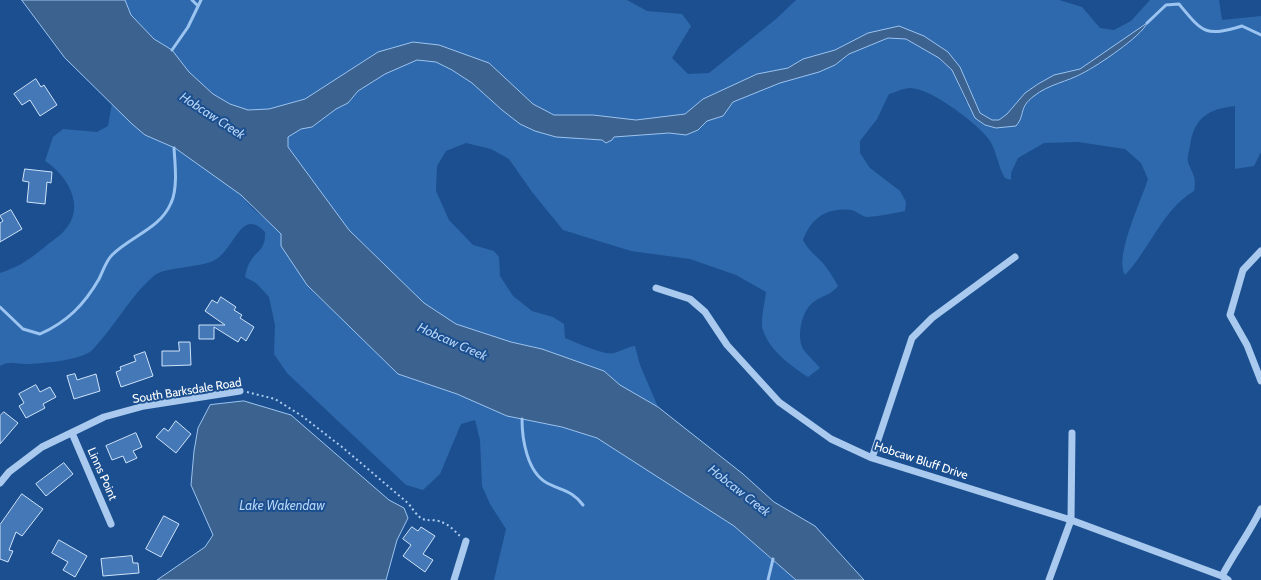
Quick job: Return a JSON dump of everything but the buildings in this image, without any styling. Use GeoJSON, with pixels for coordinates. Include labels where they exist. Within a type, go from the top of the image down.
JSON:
{"type":"FeatureCollection","features":[{"type":"Feature","properties":{"kind":"street"},"geometry":{"type":"LineString","coordinates":[[1261,251],[1243,270],[1230,315],[1247,345],[1261,381]]}},
{"type":"Feature","properties":{"kind":"street"},"geometry":{"type":"LineString","coordinates":[[872,458],[912,338],[932,318],[1015,257]]}},
{"type":"Feature","properties":{"kind":"street","name":"Hobcaw Bluff Drive"},"geometry":{"type":"LineString","coordinates":[[656,288],[690,299],[705,312],[727,345],[779,402],[831,439],[872,458],[1071,520],[1225,578]]}},
{"type":"Feature","properties":{"kind":"street","name":"South Barksdale Road"},"geometry":{"type":"LineString","coordinates":[[0,483],[10,472],[42,447],[104,417],[144,406],[240,391]]}},
{"type":"Feature","properties":{"kind":"street","name":"Linns Point"},"geometry":{"type":"LineString","coordinates":[[72,433],[111,524]]}},
{"type":"Feature","properties":{"kind":"street"},"geometry":{"type":"LineString","coordinates":[[1049,580],[1071,520],[1072,433]]}},
{"type":"Feature","properties":{"kind":"street"},"geometry":{"type":"LineString","coordinates":[[1225,578],[1234,553],[1253,525],[1261,509]]}},
{"type":"Feature","properties":{"kind":"street"},"geometry":{"type":"LineString","coordinates":[[454,580],[466,541]]}},
{"type":"Feature","properties":{"kind":"path","name":"South Barksdale Road"},"geometry":{"type":"LineString","coordinates":[[240,391],[275,399],[302,416],[342,447],[409,504],[416,514],[424,521],[436,521],[446,524],[466,541]]}},
{"type":"Feature","properties":{"kind":"shaded area"},"geometry":{"type":"Polygon","coordinates":[[[125,0],[627,0],[647,11],[682,14],[691,26],[672,58],[688,74],[709,73],[776,19],[796,0],[1059,0],[1082,7],[1100,28],[1114,30],[1131,21],[1150,0],[1219,0],[1222,20],[1261,16],[1261,152],[1254,166],[1235,169],[1235,106],[1225,107],[1204,117],[1195,128],[1188,156],[1188,162],[1194,175],[1194,191],[1173,208],[1142,254],[1125,275],[1123,256],[1126,243],[1148,179],[1141,163],[1125,149],[1078,142],[1044,143],[1018,158],[1011,173],[1011,180],[1005,178],[990,141],[976,126],[953,108],[941,100],[918,89],[908,88],[889,94],[877,119],[860,141],[860,153],[870,168],[900,191],[906,202],[905,211],[868,217],[851,210],[834,210],[827,212],[815,220],[806,232],[803,240],[811,252],[822,262],[838,286],[829,294],[818,299],[811,305],[804,315],[800,328],[802,347],[820,368],[808,377],[781,357],[766,337],[762,322],[766,292],[736,275],[690,259],[631,251],[563,230],[532,192],[509,159],[491,149],[466,143],[446,151],[437,166],[436,191],[449,220],[473,245],[494,251],[499,257],[500,276],[513,296],[532,311],[553,317],[564,324],[565,338],[590,348],[610,353],[635,346],[640,365],[658,407],[620,385],[604,371],[542,349],[511,342],[456,324],[424,303],[349,230],[288,147],[288,137],[301,129],[313,127],[336,109],[348,103],[358,91],[385,74],[417,60],[436,62],[452,70],[472,83],[502,110],[577,139],[602,140],[626,135],[669,133],[686,135],[698,130],[707,121],[723,116],[733,102],[780,83],[819,72],[835,65],[849,54],[888,38],[906,39],[939,58],[952,70],[966,102],[996,128],[1016,126],[1024,105],[1031,97],[1045,88],[1077,77],[1093,68],[1134,33],[1080,69],[1054,75],[1038,84],[1025,93],[1007,115],[999,120],[992,120],[980,113],[968,84],[924,36],[868,33],[835,50],[803,59],[788,68],[757,74],[703,99],[685,114],[636,120],[593,115],[554,115],[533,104],[489,63],[378,52],[305,99],[269,109],[248,110],[230,104],[213,94],[189,72],[172,50],[154,39],[131,15],[125,0]]]}},
{"type":"Feature","properties":{"kind":"shaded area"},"geometry":{"type":"Polygon","coordinates":[[[112,103],[145,135],[175,148],[241,195],[253,209],[281,234],[307,285],[398,374],[457,394],[507,416],[562,427],[597,438],[734,526],[796,580],[494,580],[506,529],[490,504],[482,486],[480,440],[475,420],[461,424],[440,474],[423,490],[406,485],[287,373],[274,354],[275,325],[269,297],[256,283],[245,277],[249,264],[264,243],[265,232],[256,225],[249,224],[243,227],[221,256],[213,261],[200,265],[166,271],[155,275],[126,306],[108,332],[90,352],[75,358],[58,361],[32,364],[10,363],[0,366],[0,273],[14,268],[24,262],[60,235],[71,222],[74,212],[74,202],[67,183],[53,167],[45,161],[53,137],[63,129],[97,132],[108,126],[112,103]]]}},
{"type":"Feature","properties":{"kind":"water","name":"Hobcaw Creek"},"geometry":{"type":"Polygon","coordinates":[[[22,0],[125,0],[131,15],[154,39],[172,50],[189,72],[213,94],[230,104],[248,110],[269,109],[305,99],[378,52],[413,42],[439,45],[489,63],[533,104],[554,115],[593,115],[636,120],[685,114],[703,99],[757,74],[788,68],[803,59],[835,50],[868,33],[899,26],[924,36],[948,52],[960,67],[980,113],[992,120],[999,120],[1007,114],[1025,93],[1038,84],[1054,75],[1080,69],[1147,23],[1143,29],[1128,43],[1098,64],[1077,76],[1046,89],[1034,96],[1026,104],[1021,118],[1016,126],[996,128],[985,125],[975,118],[952,70],[939,58],[906,39],[888,38],[849,54],[835,65],[819,72],[780,83],[733,102],[723,116],[707,121],[698,130],[686,135],[669,133],[614,137],[606,143],[602,140],[556,137],[535,131],[520,124],[472,83],[452,70],[436,62],[417,60],[385,74],[358,91],[348,103],[336,109],[312,127],[301,129],[288,137],[288,147],[349,230],[424,303],[456,324],[511,342],[542,349],[604,371],[620,385],[658,407],[743,474],[774,502],[815,526],[864,580],[796,580],[734,526],[597,438],[562,427],[507,416],[457,394],[398,374],[307,285],[281,246],[281,234],[241,195],[175,148],[145,135],[132,124],[65,58],[22,0]]]}},
{"type":"Feature","properties":{"kind":"water","name":"Lake Wakendaw"},"geometry":{"type":"Polygon","coordinates":[[[244,401],[291,415],[389,500],[404,508],[408,518],[397,540],[386,580],[157,580],[205,547],[213,535],[191,485],[198,428],[210,405],[244,401]]]}},
{"type":"Feature","properties":{"kind":"waterway"},"geometry":{"type":"LineString","coordinates":[[192,0],[197,5]]}},
{"type":"Feature","properties":{"kind":"waterway"},"geometry":{"type":"LineString","coordinates":[[172,50],[188,27],[201,0]]}},
{"type":"Feature","properties":{"kind":"waterway"},"geometry":{"type":"LineString","coordinates":[[1147,23],[1166,5],[1179,4],[1200,27],[1206,30],[1212,32],[1242,26],[1261,35]]}},
{"type":"Feature","properties":{"kind":"waterway"},"geometry":{"type":"LineString","coordinates":[[0,307],[23,329],[40,334],[58,324],[74,312],[81,305],[99,279],[110,257],[120,248],[153,226],[166,212],[175,191],[176,176],[174,148]]}},
{"type":"Feature","properties":{"kind":"waterway"},"geometry":{"type":"LineString","coordinates":[[522,419],[523,436],[527,454],[535,471],[540,478],[547,483],[575,496],[583,505]]}},
{"type":"Feature","properties":{"kind":"waterway"},"geometry":{"type":"LineString","coordinates":[[768,580],[773,559]]}}]}
